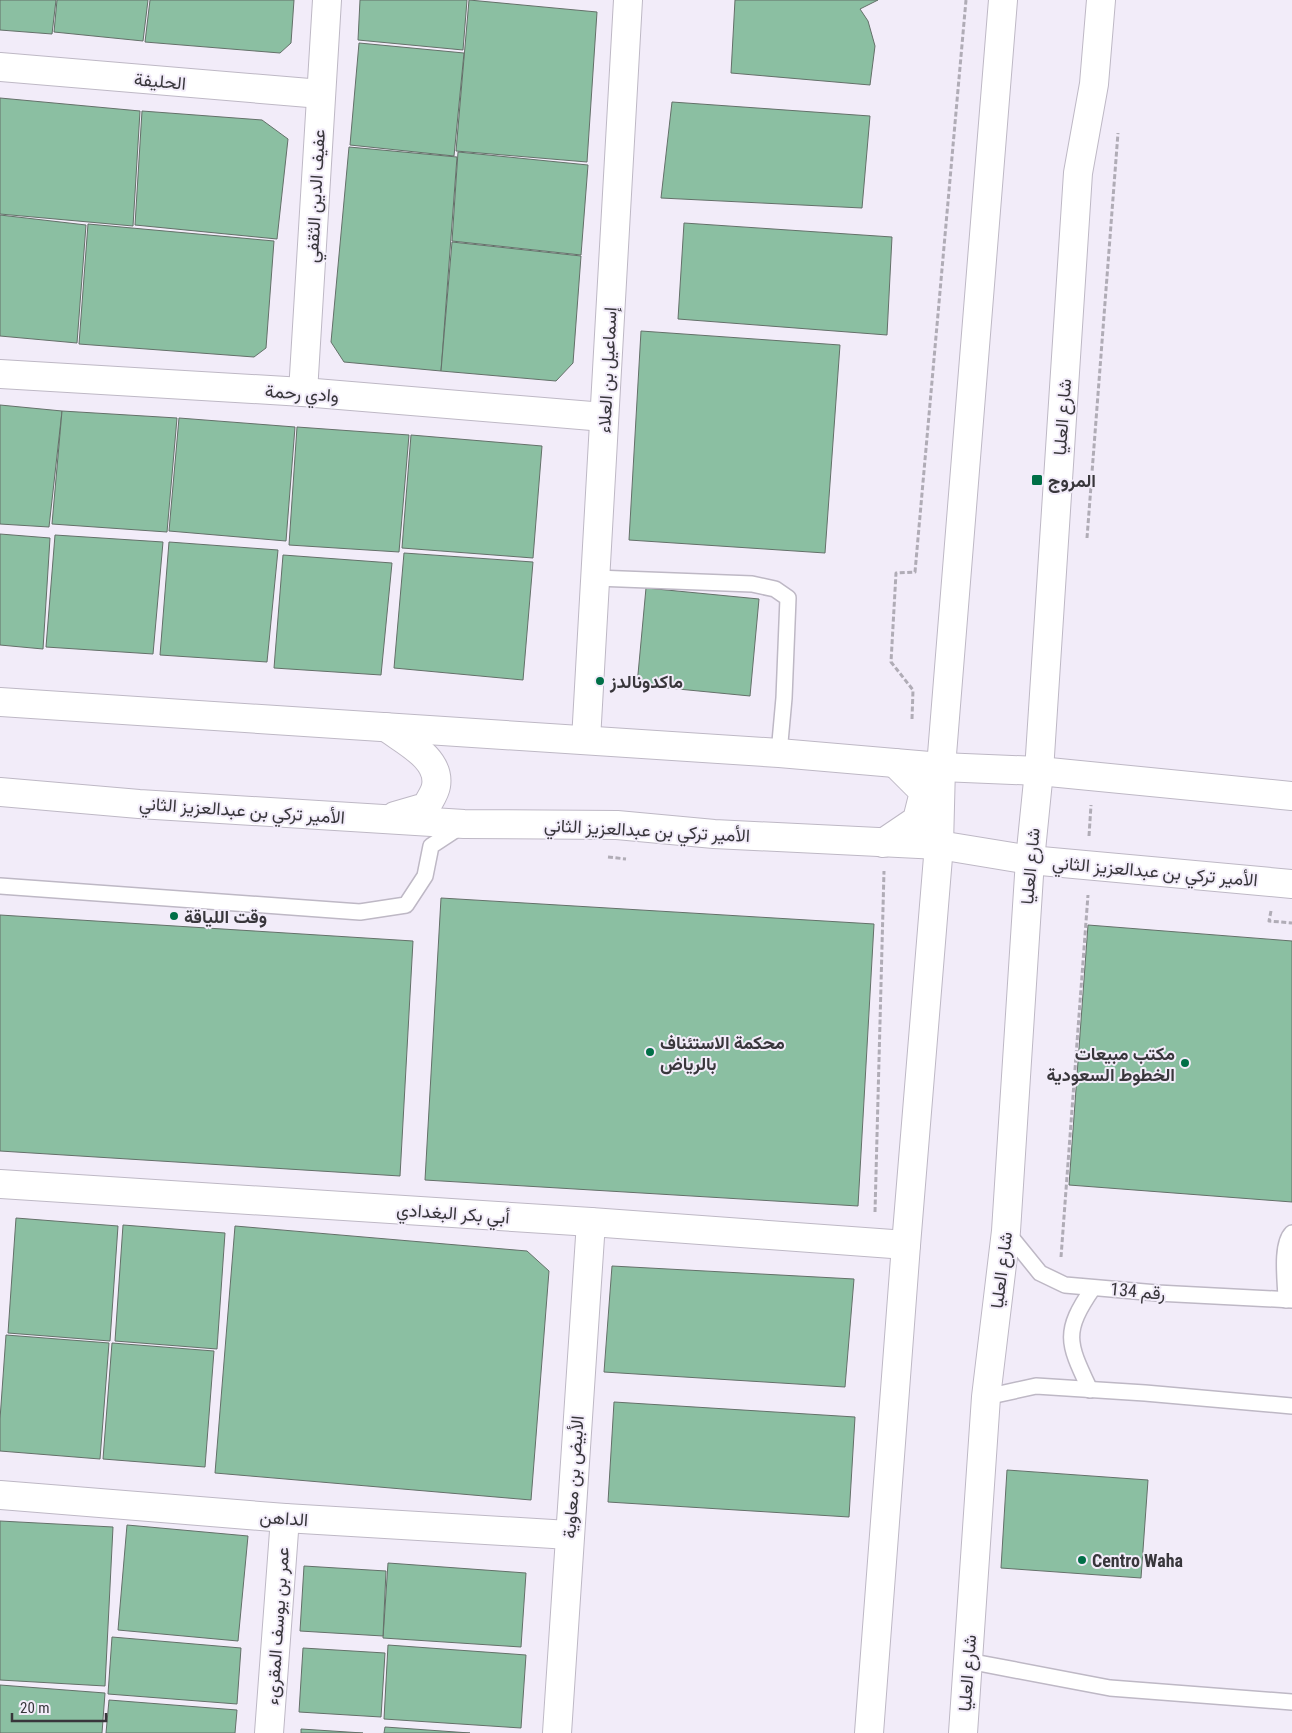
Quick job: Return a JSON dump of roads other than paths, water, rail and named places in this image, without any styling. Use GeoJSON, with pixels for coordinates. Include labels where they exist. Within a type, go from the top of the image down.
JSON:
{"type":"FeatureCollection","features":[{"type":"Feature","properties":{"kind":"street","name":"عفيف الدين الثقفي"},"geometry":{"type":"LineString","coordinates":[[303,392],[327,0]]}},
{"type":"Feature","properties":{"kind":"street","name":"إسماعيل بن العلاء"},"geometry":{"type":"LineString","coordinates":[[586,740],[628,0]]}},
{"type":"Feature","properties":{"kind":"street"},"geometry":{"type":"LineString","coordinates":[[869,1733],[939,845],[941,767],[1003,0]]}},
{"type":"Feature","properties":{"kind":"street","name":"شارع العليا"},"geometry":{"type":"LineString","coordinates":[[963,1733],[986,1397],[1006,1231],[1030,860],[1039,772],[1078,173],[1094,84],[1101,0]]}},
{"type":"Feature","properties":{"kind":"street","name":"الحليفة"},"geometry":{"type":"LineString","coordinates":[[0,67],[321,94]]}},
{"type":"Feature","properties":{"kind":"street","name":"وادي رحمة"},"geometry":{"type":"LineString","coordinates":[[0,374],[303,392],[604,417]]}},
{"type":"Feature","properties":{"kind":"street"},"geometry":{"type":"LineString","coordinates":[[0,702],[779,753],[941,767],[1039,772],[1292,796]]}},
{"type":"Feature","properties":{"kind":"street"},"geometry":{"type":"LineString","coordinates":[[386,727],[424,755],[434,767],[436,786],[426,807],[386,819]]}},
{"type":"Feature","properties":{"kind":"street"},"geometry":{"type":"LineString","coordinates":[[883,842],[917,820],[924,792],[895,763]]}},
{"type":"Feature","properties":{"kind":"street","name":"الأمير تركي بن عبدالعزيز الثاني"},"geometry":{"type":"LineString","coordinates":[[0,792],[139,804],[464,824],[617,825],[714,834],[939,845],[1030,860],[1292,884]]}},
{"type":"Feature","properties":{"kind":"street","name":"أبي بكر البغدادي"},"geometry":{"type":"LineString","coordinates":[[0,1184],[591,1222],[906,1245]]}},
{"type":"Feature","properties":{"kind":"street","name":"الأبيض بن معاوية"},"geometry":{"type":"LineString","coordinates":[[557,1733],[591,1222]]}},
{"type":"Feature","properties":{"kind":"street","name":"الداهن"},"geometry":{"type":"LineString","coordinates":[[0,1495],[284,1518],[569,1535]]}},
{"type":"Feature","properties":{"kind":"street","name":"عمر بن يوسف المقرىء"},"geometry":{"type":"LineString","coordinates":[[270,1733],[284,1518]]}},
{"type":"Feature","properties":{"kind":"lane"},"geometry":{"type":"LineString","coordinates":[[596,578],[752,584],[775,589],[788,598],[784,698],[779,753]]}},
{"type":"Feature","properties":{"kind":"lane"},"geometry":{"type":"LineString","coordinates":[[0,886],[360,912],[406,905],[425,876],[431,846],[464,824]]}},
{"type":"Feature","properties":{"kind":"lane","name":"رقم 134"},"geometry":{"type":"LineString","coordinates":[[1006,1231],[1040,1272],[1065,1285],[1289,1300]]}},
{"type":"Feature","properties":{"kind":"lane"},"geometry":{"type":"LineString","coordinates":[[1289,1300],[1285,1249],[1288,1237],[1292,1233]]}},
{"type":"Feature","properties":{"kind":"lane"},"geometry":{"type":"LineString","coordinates":[[1090,1390],[1073,1355],[1070,1331],[1080,1306],[1093,1288]]}},
{"type":"Feature","properties":{"kind":"lane"},"geometry":{"type":"LineString","coordinates":[[986,1397],[1036,1386],[1145,1393],[1292,1406]]}},
{"type":"Feature","properties":{"kind":"lane"},"geometry":{"type":"LineString","coordinates":[[968,1661],[1110,1688],[1292,1702]]}},
{"type":"Feature","properties":{"kind":"place","name":"المروج"},"geometry":{"type":"Point","coordinates":[1037,480]}},
{"type":"Feature","properties":{"kind":"place","name":"ماكدونالدز"},"geometry":{"type":"Point","coordinates":[600,681]}},
{"type":"Feature","properties":{"kind":"place","name":"وقت اللياقة"},"geometry":{"type":"Point","coordinates":[174,916]}},
{"type":"Feature","properties":{"kind":"place","name":"محكمة الاستئناف بالرياض"},"geometry":{"type":"Point","coordinates":[650,1052]}},
{"type":"Feature","properties":{"kind":"place","name":"مكتب مبيعات الخطوط السعودية"},"geometry":{"type":"Point","coordinates":[1185,1063]}},
{"type":"Feature","properties":{"kind":"place","name":"Centro Waha"},"geometry":{"type":"Point","coordinates":[1082,1560]}}]}
